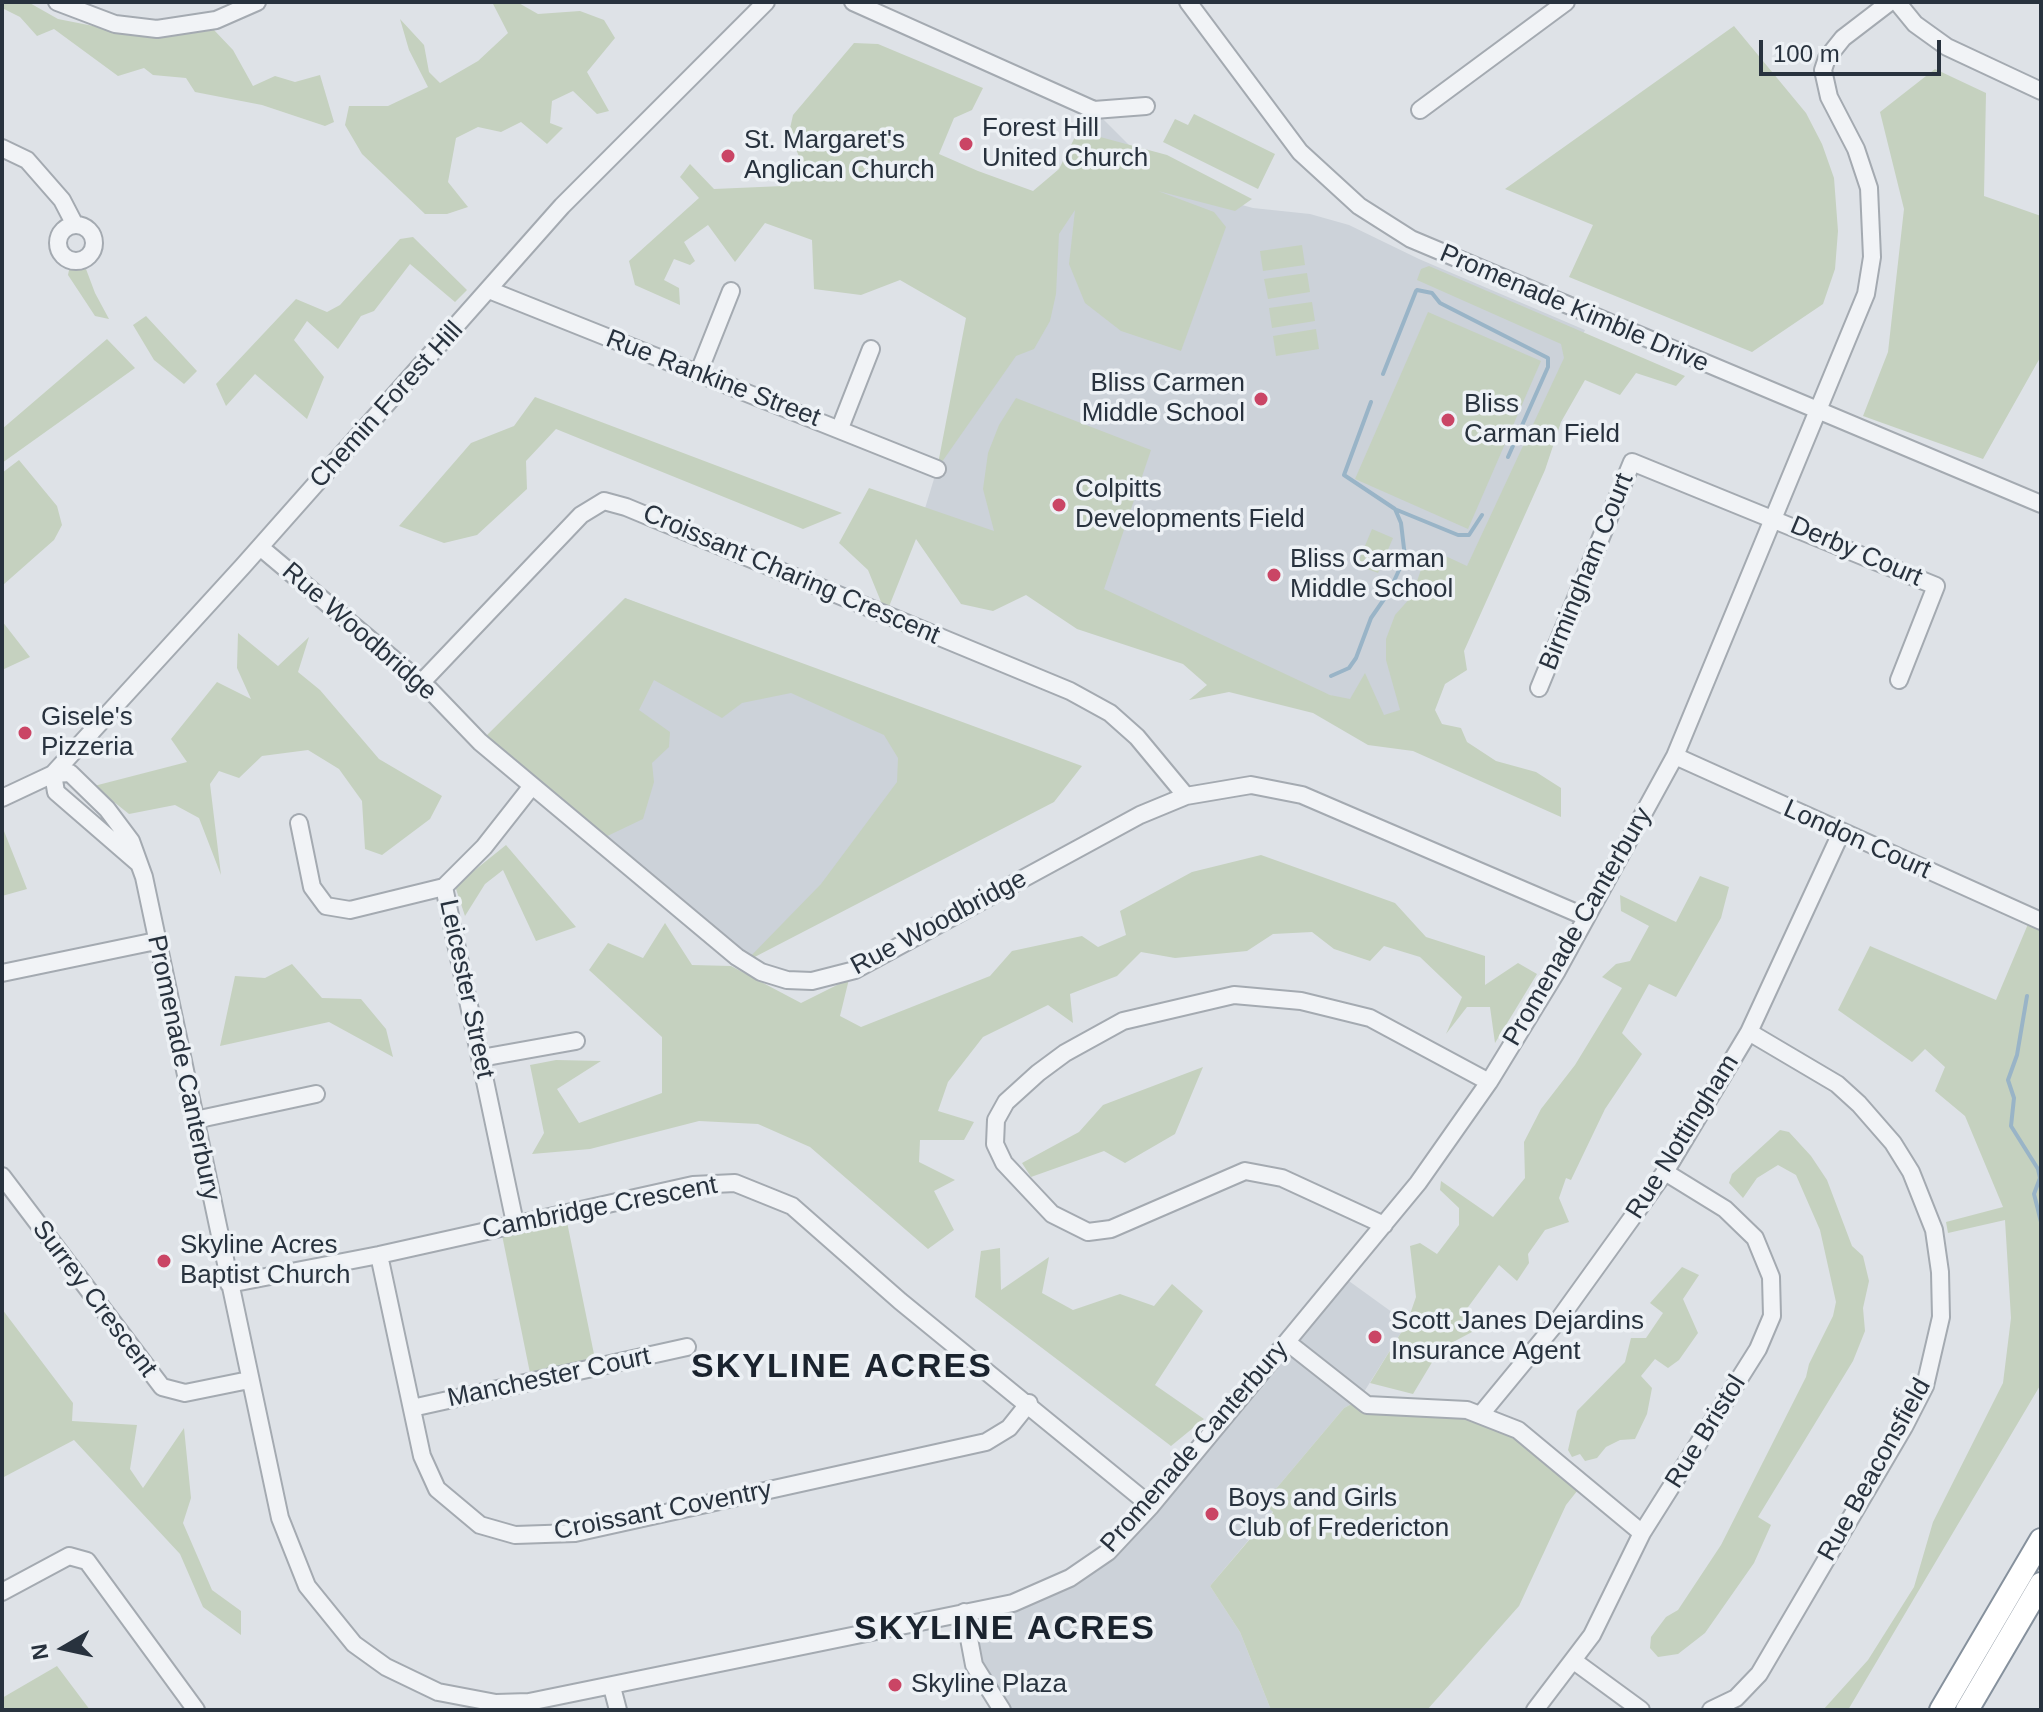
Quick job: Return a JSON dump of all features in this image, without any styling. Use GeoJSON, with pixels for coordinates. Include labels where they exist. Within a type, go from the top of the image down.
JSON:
{"type":"FeatureCollection","features":[{"type":"Feature","properties":{"kind":"highway"},"geometry":{"type":"LineString","coordinates":[[1941,1710],[2041,1540]]}},
{"type":"Feature","properties":{"kind":"highway"},"geometry":{"type":"LineString","coordinates":[[1967,1710],[2041,1584]]}},
{"type":"Feature","properties":{"kind":"street"},"geometry":{"type":"LineString","coordinates":[[57,2],[115,24],[157,29],[198,25],[257,2]]}},
{"type":"Feature","properties":{"kind":"street","name":"Chemin Forest Hill"},"geometry":{"type":"LineString","coordinates":[[2,798],[53,774],[260,547],[562,206],[766,2]]}},
{"type":"Feature","properties":{"kind":"street"},"geometry":{"type":"LineString","coordinates":[[853,2],[1094,110],[1146,106]]}},
{"type":"Feature","properties":{"kind":"street","name":"Promenade Kimble Drive"},"geometry":{"type":"LineString","coordinates":[[1188,2],[1300,152],[1336,187],[1378,218],[1424,245],[2041,504]]}},
{"type":"Feature","properties":{"kind":"street"},"geometry":{"type":"LineString","coordinates":[[1420,110],[1566,2]]}},
{"type":"Feature","properties":{"kind":"street","name":"Promenade Canterbury"},"geometry":{"type":"LineString","coordinates":[[53,774],[56,792],[139,864],[280,1518],[307,1586],[354,1644],[386,1667],[438,1692],[496,1703],[529,1702],[1013,1603],[1070,1578],[1108,1552],[1151,1506],[1418,1183],[1489,1082],[1586,917],[1675,756],[1771,516],[1866,294],[1872,257],[1869,188],[1856,149],[1829,97],[1823,70],[1834,47],[1890,2]]}},
{"type":"Feature","properties":{"kind":"street"},"geometry":{"type":"LineString","coordinates":[[1897,2],[1915,24],[1947,47],[2041,91]]}},
{"type":"Feature","properties":{"kind":"street"},"geometry":{"type":"LineString","coordinates":[[2,148],[27,160],[62,200],[75,225]]}},
{"type":"Feature","properties":{"kind":"street","name":"Rue Rankine Street"},"geometry":{"type":"LineString","coordinates":[[489,290],[937,469]]}},
{"type":"Feature","properties":{"kind":"street"},"geometry":{"type":"LineString","coordinates":[[698,374],[731,291]]}},
{"type":"Feature","properties":{"kind":"street"},"geometry":{"type":"LineString","coordinates":[[840,428],[871,349]]}},
{"type":"Feature","properties":{"kind":"street","name":"Birmingham Court"},"geometry":{"type":"LineString","coordinates":[[1539,688],[1632,462],[1771,516]]}},
{"type":"Feature","properties":{"kind":"street","name":"Croissant Charing Crescent"},"geometry":{"type":"LineString","coordinates":[[421,683],[581,515],[604,501],[626,507],[1070,691],[1110,713],[1137,737],[1186,796]]}},
{"type":"Feature","properties":{"kind":"street","name":"Derby Court"},"geometry":{"type":"LineString","coordinates":[[1771,516],[1936,586],[1899,680]]}},
{"type":"Feature","properties":{"kind":"street","name":"Rue Woodbridge"},"geometry":{"type":"LineString","coordinates":[[260,547],[421,683],[480,742],[737,957],[761,972],[787,980],[812,981],[855,970],[1140,815],[1186,796],[1251,785],[1302,795],[1586,917]]}},
{"type":"Feature","properties":{"kind":"street","name":"London Court"},"geometry":{"type":"LineString","coordinates":[[1675,756],[2041,921]]}},
{"type":"Feature","properties":{"kind":"street","name":"Leicester Street"},"geometry":{"type":"LineString","coordinates":[[515,1223],[444,887],[484,847],[532,786]]}},
{"type":"Feature","properties":{"kind":"street"},"geometry":{"type":"LineString","coordinates":[[299,823],[312,887],[326,906],[350,910],[444,887]]}},
{"type":"Feature","properties":{"kind":"street","name":"Rue Nottingham"},"geometry":{"type":"LineString","coordinates":[[1482,1413],[1557,1322],[1665,1172],[1749,1032],[1841,833]]}},
{"type":"Feature","properties":{"kind":"street"},"geometry":{"type":"LineString","coordinates":[[2,973],[156,941]]}},
{"type":"Feature","properties":{"kind":"street"},"geometry":{"type":"LineString","coordinates":[[1384,1225],[1282,1178],[1245,1171],[1111,1229],[1088,1232],[1052,1214],[1004,1163],[995,1144],[996,1120],[1006,1102],[1038,1073],[1065,1053],[1123,1021],[1234,995],[1301,1001],[1370,1018],[1489,1082]]}},
{"type":"Feature","properties":{"kind":"street","name":"Rue Beaconsfield"},"geometry":{"type":"LineString","coordinates":[[1711,1710],[1736,1698],[1759,1674],[1904,1427],[1925,1386],[1941,1317],[1934,1230],[1911,1172],[1893,1143],[1837,1084],[1749,1032]]}},
{"type":"Feature","properties":{"kind":"street"},"geometry":{"type":"LineString","coordinates":[[481,1058],[576,1041]]}},
{"type":"Feature","properties":{"kind":"street"},"geometry":{"type":"LineString","coordinates":[[195,1120],[316,1094]]}},
{"type":"Feature","properties":{"kind":"street","name":"Rue Bristol"},"geometry":{"type":"LineString","coordinates":[[1535,1710],[1592,1635],[1642,1533],[1758,1349],[1772,1316],[1771,1277],[1755,1238],[1725,1209],[1665,1172]]}},
{"type":"Feature","properties":{"kind":"street","name":"Surrey Crescent"},"geometry":{"type":"LineString","coordinates":[[2,1176],[162,1387],[185,1393],[249,1380]]}},
{"type":"Feature","properties":{"kind":"street","name":"Cambridge Crescent"},"geometry":{"type":"LineString","coordinates":[[229,1284],[379,1255],[693,1185],[735,1183],[792,1206],[900,1301],[1029,1403],[1151,1506]]}},
{"type":"Feature","properties":{"kind":"street","name":"Croissant Coventry"},"geometry":{"type":"LineString","coordinates":[[379,1255],[422,1456],[437,1489],[480,1525],[515,1535],[575,1533],[986,1442],[1009,1428],[1029,1403]]}},
{"type":"Feature","properties":{"kind":"street"},"geometry":{"type":"LineString","coordinates":[[1287,1342],[1367,1405],[1482,1413],[1518,1430],[1642,1533]]}},
{"type":"Feature","properties":{"kind":"street","name":"Manchester Court"},"geometry":{"type":"LineString","coordinates":[[412,1408],[687,1347]]}},
{"type":"Feature","properties":{"kind":"street"},"geometry":{"type":"LineString","coordinates":[[2,1592],[69,1556],[87,1561],[196,1710]]}},
{"type":"Feature","properties":{"kind":"street"},"geometry":{"type":"LineString","coordinates":[[964,1612],[974,1665],[1002,1710]]}},
{"type":"Feature","properties":{"kind":"street"},"geometry":{"type":"LineString","coordinates":[[1574,1661],[1641,1710]]}},
{"type":"Feature","properties":{"kind":"street"},"geometry":{"type":"LineString","coordinates":[[612,1687],[618,1710]]}},
{"type":"Feature","properties":{"kind":"street"},"geometry":{"type":"LineString","coordinates":[[432,1710],[438,1692]]}},
{"type":"Feature","properties":{"kind":"shaded area","name":"Bliss Carmen Middle School"},"geometry":{"type":"Polygon","coordinates":[[[1094,110],[1136,152],[1216,198],[1253,208],[1310,214],[1349,225],[1419,259],[1585,330],[1486,553],[1398,721],[916,538],[937,469],[1094,110]]]}},
{"type":"Feature","properties":{"kind":"shaded area"},"geometry":{"type":"Polygon","coordinates":[[[625,598],[1041,763],[745,962],[599,840],[625,598]]]}},
{"type":"Feature","properties":{"kind":"shaded area"},"geometry":{"type":"Polygon","coordinates":[[[1342,1276],[1407,1323],[1359,1400],[1344,1408],[1264,1503],[1273,1511],[1210,1586],[1240,1632],[1271,1710],[1002,1710],[982,1683],[964,1612],[1070,1578],[1142,1517],[1342,1276]]]}},
{"type":"Feature","properties":{"kind":"green space"},"geometry":{"type":"Polygon","coordinates":[[[2,2],[28,2],[58,19],[149,37],[214,30],[233,50],[253,86],[275,76],[295,82],[320,75],[334,122],[325,126],[262,105],[195,92],[186,78],[153,75],[144,68],[118,76],[54,29],[37,36],[20,17],[2,8],[2,2]]]}},
{"type":"Feature","properties":{"kind":"green space"},"geometry":{"type":"Polygon","coordinates":[[[492,2],[517,2],[538,14],[580,11],[604,20],[615,38],[587,72],[609,111],[597,114],[573,91],[552,101],[550,123],[563,128],[547,144],[521,122],[501,132],[478,127],[456,138],[448,182],[468,207],[447,214],[425,214],[362,154],[345,125],[349,106],[388,106],[428,87],[409,50],[400,19],[424,45],[429,72],[440,83],[478,61],[508,33],[492,2]]]}},
{"type":"Feature","properties":{"kind":"green space"},"geometry":{"type":"Polygon","coordinates":[[[1734,26],[1806,113],[1822,144],[1834,178],[1838,231],[1835,269],[1823,304],[1752,352],[1569,277],[1593,225],[1505,189],[1734,26]]]}},
{"type":"Feature","properties":{"kind":"green space"},"geometry":{"type":"Polygon","coordinates":[[[854,43],[878,44],[983,88],[972,110],[954,118],[939,154],[978,171],[1033,191],[1059,169],[1078,131],[1167,155],[1252,199],[1235,211],[1158,191],[1214,212],[1226,227],[1181,351],[1121,331],[1085,303],[1069,264],[1075,210],[1059,234],[1056,294],[1050,321],[1034,349],[1016,356],[937,469],[966,318],[900,280],[861,295],[814,289],[812,240],[765,223],[735,262],[708,225],[684,242],[695,261],[690,265],[674,259],[664,280],[679,288],[680,305],[635,285],[629,261],[699,198],[680,177],[690,164],[714,189],[783,186],[801,161],[789,133],[793,115],[854,43]]]}},
{"type":"Feature","properties":{"kind":"green space"},"geometry":{"type":"Polygon","coordinates":[[[1935,69],[1986,93],[1984,196],[2041,216],[2041,356],[1983,459],[1863,416],[1888,352],[1904,209],[1880,112],[1935,69]]]}},
{"type":"Feature","properties":{"kind":"green space"},"geometry":{"type":"Polygon","coordinates":[[[1194,114],[1275,154],[1258,189],[1163,142],[1175,119],[1188,125],[1194,114]]]}},
{"type":"Feature","properties":{"kind":"green space"},"geometry":{"type":"Polygon","coordinates":[[[413,237],[467,290],[455,302],[410,264],[374,311],[361,316],[338,349],[307,321],[294,340],[324,377],[307,419],[255,374],[226,406],[216,384],[296,299],[327,312],[340,305],[400,239],[413,237]]]}},
{"type":"Feature","properties":{"kind":"green space"},"geometry":{"type":"Polygon","coordinates":[[[1302,245],[1305,265],[1263,271],[1260,251],[1302,245]]]}},
{"type":"Feature","properties":{"kind":"green space"},"geometry":{"type":"Polygon","coordinates":[[[1429,266],[1685,376],[1676,386],[1636,373],[1620,395],[1585,380],[1561,422],[1545,470],[1464,651],[1467,670],[1445,684],[1435,710],[1442,724],[1461,728],[1467,742],[1496,761],[1536,772],[1561,788],[1561,817],[1413,751],[1368,745],[1313,713],[1229,692],[1189,700],[1207,685],[1183,664],[1077,629],[1026,595],[993,611],[961,604],[916,539],[886,614],[868,570],[839,543],[869,488],[994,531],[983,489],[988,453],[999,425],[1016,398],[1151,450],[1104,589],[1330,695],[1350,699],[1365,673],[1384,715],[1400,710],[1386,660],[1386,639],[1395,615],[1412,596],[1427,552],[1439,553],[1467,566],[1564,358],[1561,344],[1417,280],[1421,269],[1429,266]]]}},
{"type":"Feature","properties":{"kind":"green space"},"geometry":{"type":"Polygon","coordinates":[[[86,269],[109,319],[95,316],[68,275],[69,270],[86,269]]]}},
{"type":"Feature","properties":{"kind":"green space"},"geometry":{"type":"Polygon","coordinates":[[[1307,273],[1310,292],[1268,299],[1264,279],[1307,273]]]}},
{"type":"Feature","properties":{"kind":"green space"},"geometry":{"type":"Polygon","coordinates":[[[1312,302],[1315,321],[1272,328],[1269,308],[1312,302]]]}},
{"type":"Feature","properties":{"kind":"green space","name":"Bliss Carman Field"},"geometry":{"type":"Polygon","coordinates":[[[1428,312],[1541,361],[1468,529],[1355,479],[1428,312]]]}},
{"type":"Feature","properties":{"kind":"green space"},"geometry":{"type":"Polygon","coordinates":[[[146,316],[197,371],[184,384],[154,360],[133,325],[146,316]]]}},
{"type":"Feature","properties":{"kind":"green space"},"geometry":{"type":"Polygon","coordinates":[[[1316,329],[1319,349],[1276,356],[1273,336],[1316,329]]]}},
{"type":"Feature","properties":{"kind":"green space"},"geometry":{"type":"Polygon","coordinates":[[[107,339],[135,368],[2,463],[2,429],[107,339]]]}},
{"type":"Feature","properties":{"kind":"green space"},"geometry":{"type":"Polygon","coordinates":[[[535,397],[842,513],[803,529],[556,429],[526,461],[527,489],[477,535],[444,543],[399,526],[471,443],[514,426],[535,397]]]}},
{"type":"Feature","properties":{"kind":"green space"},"geometry":{"type":"Polygon","coordinates":[[[19,460],[57,506],[62,525],[54,540],[3,585],[2,473],[19,460]]]}},
{"type":"Feature","properties":{"kind":"green space"},"geometry":{"type":"Polygon","coordinates":[[[1372,529],[1393,538],[1378,573],[1357,565],[1372,529]]]}},
{"type":"Feature","properties":{"kind":"green space"},"geometry":{"type":"Polygon","coordinates":[[[625,598],[1082,766],[1054,802],[745,962],[821,884],[897,782],[898,758],[884,735],[791,693],[742,703],[722,718],[654,680],[639,710],[670,732],[669,747],[652,763],[654,782],[643,819],[599,840],[480,742],[625,598]]]}},
{"type":"Feature","properties":{"kind":"green space"},"geometry":{"type":"Polygon","coordinates":[[[2,621],[30,657],[2,670],[2,621]]]}},
{"type":"Feature","properties":{"kind":"green space"},"geometry":{"type":"Polygon","coordinates":[[[238,633],[278,666],[309,637],[298,672],[320,690],[379,759],[442,796],[430,819],[382,855],[365,849],[362,801],[339,769],[308,750],[262,756],[239,778],[219,771],[210,784],[221,875],[199,818],[175,805],[129,814],[94,786],[187,762],[171,739],[217,682],[251,699],[237,668],[238,633]]]}},
{"type":"Feature","properties":{"kind":"green space"},"geometry":{"type":"Polygon","coordinates":[[[2,826],[27,889],[2,896],[2,826]]]}},
{"type":"Feature","properties":{"kind":"green space"},"geometry":{"type":"Polygon","coordinates":[[[506,845],[576,927],[536,941],[503,870],[485,884],[465,916],[455,886],[506,845]]]}},
{"type":"Feature","properties":{"kind":"green space"},"geometry":{"type":"Polygon","coordinates":[[[1261,855],[1395,903],[1426,937],[1485,956],[1485,985],[1518,963],[1537,974],[1495,1043],[1490,1007],[1467,1007],[1446,1034],[1462,997],[1420,957],[1384,946],[1370,961],[1334,949],[1312,932],[1273,934],[1247,951],[1175,958],[1141,952],[1117,976],[1070,994],[1073,1023],[1048,1005],[983,1037],[948,1082],[938,1111],[974,1122],[964,1140],[920,1140],[919,1162],[955,1180],[934,1191],[954,1230],[928,1249],[810,1147],[758,1124],[699,1121],[590,1149],[532,1154],[544,1133],[530,1065],[556,1060],[601,1061],[557,1089],[579,1123],[662,1093],[662,1037],[589,970],[608,943],[643,958],[665,923],[692,965],[731,966],[801,1003],[849,979],[840,1016],[861,1027],[990,976],[1012,951],[1082,936],[1098,947],[1126,935],[1120,911],[1192,872],[1261,855]]]}},
{"type":"Feature","properties":{"kind":"green space"},"geometry":{"type":"Polygon","coordinates":[[[1700,876],[1729,887],[1721,918],[1676,997],[1649,984],[1622,1033],[1642,1054],[1605,1109],[1571,1180],[1566,1178],[1559,1198],[1569,1222],[1545,1230],[1528,1254],[1529,1263],[1517,1281],[1499,1265],[1463,1314],[1472,1332],[1440,1349],[1413,1394],[1370,1383],[1407,1323],[1416,1297],[1410,1246],[1420,1243],[1437,1254],[1459,1225],[1459,1208],[1440,1190],[1441,1181],[1493,1217],[1525,1178],[1524,1142],[1541,1109],[1575,1065],[1622,988],[1602,977],[1616,964],[1630,961],[1649,926],[1621,911],[1620,895],[1676,922],[1700,876]]]}},
{"type":"Feature","properties":{"kind":"green space"},"geometry":{"type":"Polygon","coordinates":[[[2031,917],[2041,921],[2041,1384],[1848,1710],[1823,1710],[1868,1660],[1914,1587],[1933,1522],[2003,1383],[2011,1318],[2005,1220],[1948,1233],[1946,1222],[2003,1207],[1965,1116],[1935,1091],[1945,1067],[1925,1049],[1912,1062],[1838,1010],[1870,946],[1996,1000],[2031,917]]]}},
{"type":"Feature","properties":{"kind":"green space"},"geometry":{"type":"Polygon","coordinates":[[[292,964],[322,998],[361,999],[386,1029],[393,1057],[329,1022],[220,1046],[235,976],[265,978],[292,964]]]}},
{"type":"Feature","properties":{"kind":"green space"},"geometry":{"type":"Polygon","coordinates":[[[1203,1067],[1175,1134],[1125,1163],[1104,1151],[1031,1177],[1022,1163],[1079,1132],[1103,1105],[1203,1067]]]}},
{"type":"Feature","properties":{"kind":"green space"},"geometry":{"type":"Polygon","coordinates":[[[1780,1130],[1789,1132],[1827,1180],[1852,1246],[1863,1256],[1869,1281],[1863,1308],[1865,1331],[1853,1361],[1758,1517],[1771,1525],[1754,1563],[1705,1633],[1678,1654],[1658,1657],[1650,1648],[1651,1637],[1666,1617],[1678,1610],[1721,1545],[1806,1377],[1809,1364],[1833,1316],[1836,1302],[1820,1230],[1796,1175],[1778,1165],[1757,1178],[1743,1198],[1729,1183],[1732,1174],[1780,1130]]]}},
{"type":"Feature","properties":{"kind":"green space"},"geometry":{"type":"Polygon","coordinates":[[[567,1222],[595,1359],[530,1373],[502,1235],[567,1222]]]}},
{"type":"Feature","properties":{"kind":"green space"},"geometry":{"type":"Polygon","coordinates":[[[1000,1248],[1001,1290],[1049,1257],[1042,1293],[1073,1310],[1120,1294],[1154,1306],[1172,1284],[1203,1311],[1155,1385],[1204,1419],[1171,1446],[975,1297],[981,1251],[1000,1248]]]}},
{"type":"Feature","properties":{"kind":"green space"},"geometry":{"type":"Polygon","coordinates":[[[1682,1267],[1699,1275],[1683,1299],[1698,1333],[1679,1360],[1668,1368],[1655,1359],[1641,1376],[1652,1388],[1647,1414],[1635,1439],[1620,1440],[1606,1447],[1597,1458],[1585,1461],[1580,1454],[1572,1457],[1568,1450],[1577,1411],[1625,1362],[1631,1338],[1646,1338],[1663,1313],[1650,1303],[1682,1267]]]}},
{"type":"Feature","properties":{"kind":"green space"},"geometry":{"type":"Polygon","coordinates":[[[2,1309],[73,1403],[72,1421],[137,1425],[130,1469],[143,1488],[184,1428],[191,1498],[183,1523],[212,1590],[241,1611],[241,1635],[203,1607],[180,1554],[74,1440],[2,1478],[2,1309]]]}},
{"type":"Feature","properties":{"kind":"green space"},"geometry":{"type":"Polygon","coordinates":[[[1359,1400],[1482,1413],[1585,1481],[1566,1505],[1519,1606],[1427,1710],[1271,1710],[1240,1632],[1210,1586],[1273,1512],[1264,1503],[1344,1408],[1359,1400]]]}},
{"type":"Feature","properties":{"kind":"green space"},"geometry":{"type":"Polygon","coordinates":[[[57,1666],[90,1710],[2,1710],[2,1698],[57,1666]]]}},
{"type":"Feature","properties":{"kind":"waterway"},"geometry":{"type":"LineString","coordinates":[[1417,290],[1432,293],[1440,303],[1548,358],[1548,367],[1508,457]]}},
{"type":"Feature","properties":{"kind":"waterway"},"geometry":{"type":"LineString","coordinates":[[1383,374],[1416,291]]}},
{"type":"Feature","properties":{"kind":"waterway"},"geometry":{"type":"LineString","coordinates":[[1331,676],[1349,668],[1356,658],[1371,618],[1389,592],[1405,557],[1401,523],[1395,509],[1344,475],[1371,402]]}},
{"type":"Feature","properties":{"kind":"waterway"},"geometry":{"type":"LineString","coordinates":[[1397,510],[1458,535],[1469,535],[1482,515]]}},
{"type":"Feature","properties":{"kind":"waterway"},"geometry":{"type":"LineString","coordinates":[[2027,996],[2017,1055],[2008,1080],[2014,1098],[2011,1126],[2038,1169],[2040,1178],[2034,1194],[2041,1222]]}},
{"type":"Feature","properties":{"kind":"place","name":"Forest Hill United Church"},"geometry":{"type":"Point","coordinates":[966,144]}},
{"type":"Feature","properties":{"kind":"place","name":"St. Margaret's Anglican Church"},"geometry":{"type":"Point","coordinates":[728,156]}},
{"type":"Feature","properties":{"kind":"place","name":"Bliss Carmen Middle School"},"geometry":{"type":"Point","coordinates":[1261,399]}},
{"type":"Feature","properties":{"kind":"place","name":"Bliss Carman Field"},"geometry":{"type":"Point","coordinates":[1448,420]}},
{"type":"Feature","properties":{"kind":"place","name":"Colpitts Developments Field"},"geometry":{"type":"Point","coordinates":[1059,505]}},
{"type":"Feature","properties":{"kind":"place","name":"Bliss Carman Middle School"},"geometry":{"type":"Point","coordinates":[1274,575]}},
{"type":"Feature","properties":{"kind":"place","name":"Gisele's Pizzeria"},"geometry":{"type":"Point","coordinates":[25,733]}},
{"type":"Feature","properties":{"kind":"place","name":"Skyline Acres Baptist Church"},"geometry":{"type":"Point","coordinates":[164,1261]}},
{"type":"Feature","properties":{"kind":"place","name":"Scott Janes Dejardins Insurance Agent"},"geometry":{"type":"Point","coordinates":[1375,1337]}},
{"type":"Feature","properties":{"kind":"place","name":"Boys and Girls Club of Fredericton"},"geometry":{"type":"Point","coordinates":[1212,1514]}},
{"type":"Feature","properties":{"kind":"place","name":"Skyline Plaza"},"geometry":{"type":"Point","coordinates":[895,1685]}},
{"type":"Feature","properties":{"kind":"district","name":"SKYLINE ACRES"},"geometry":{"type":"Point","coordinates":[842,1368]}},
{"type":"Feature","properties":{"kind":"district","name":"SKYLINE ACRES"},"geometry":{"type":"Point","coordinates":[1005,1630]}}]}
